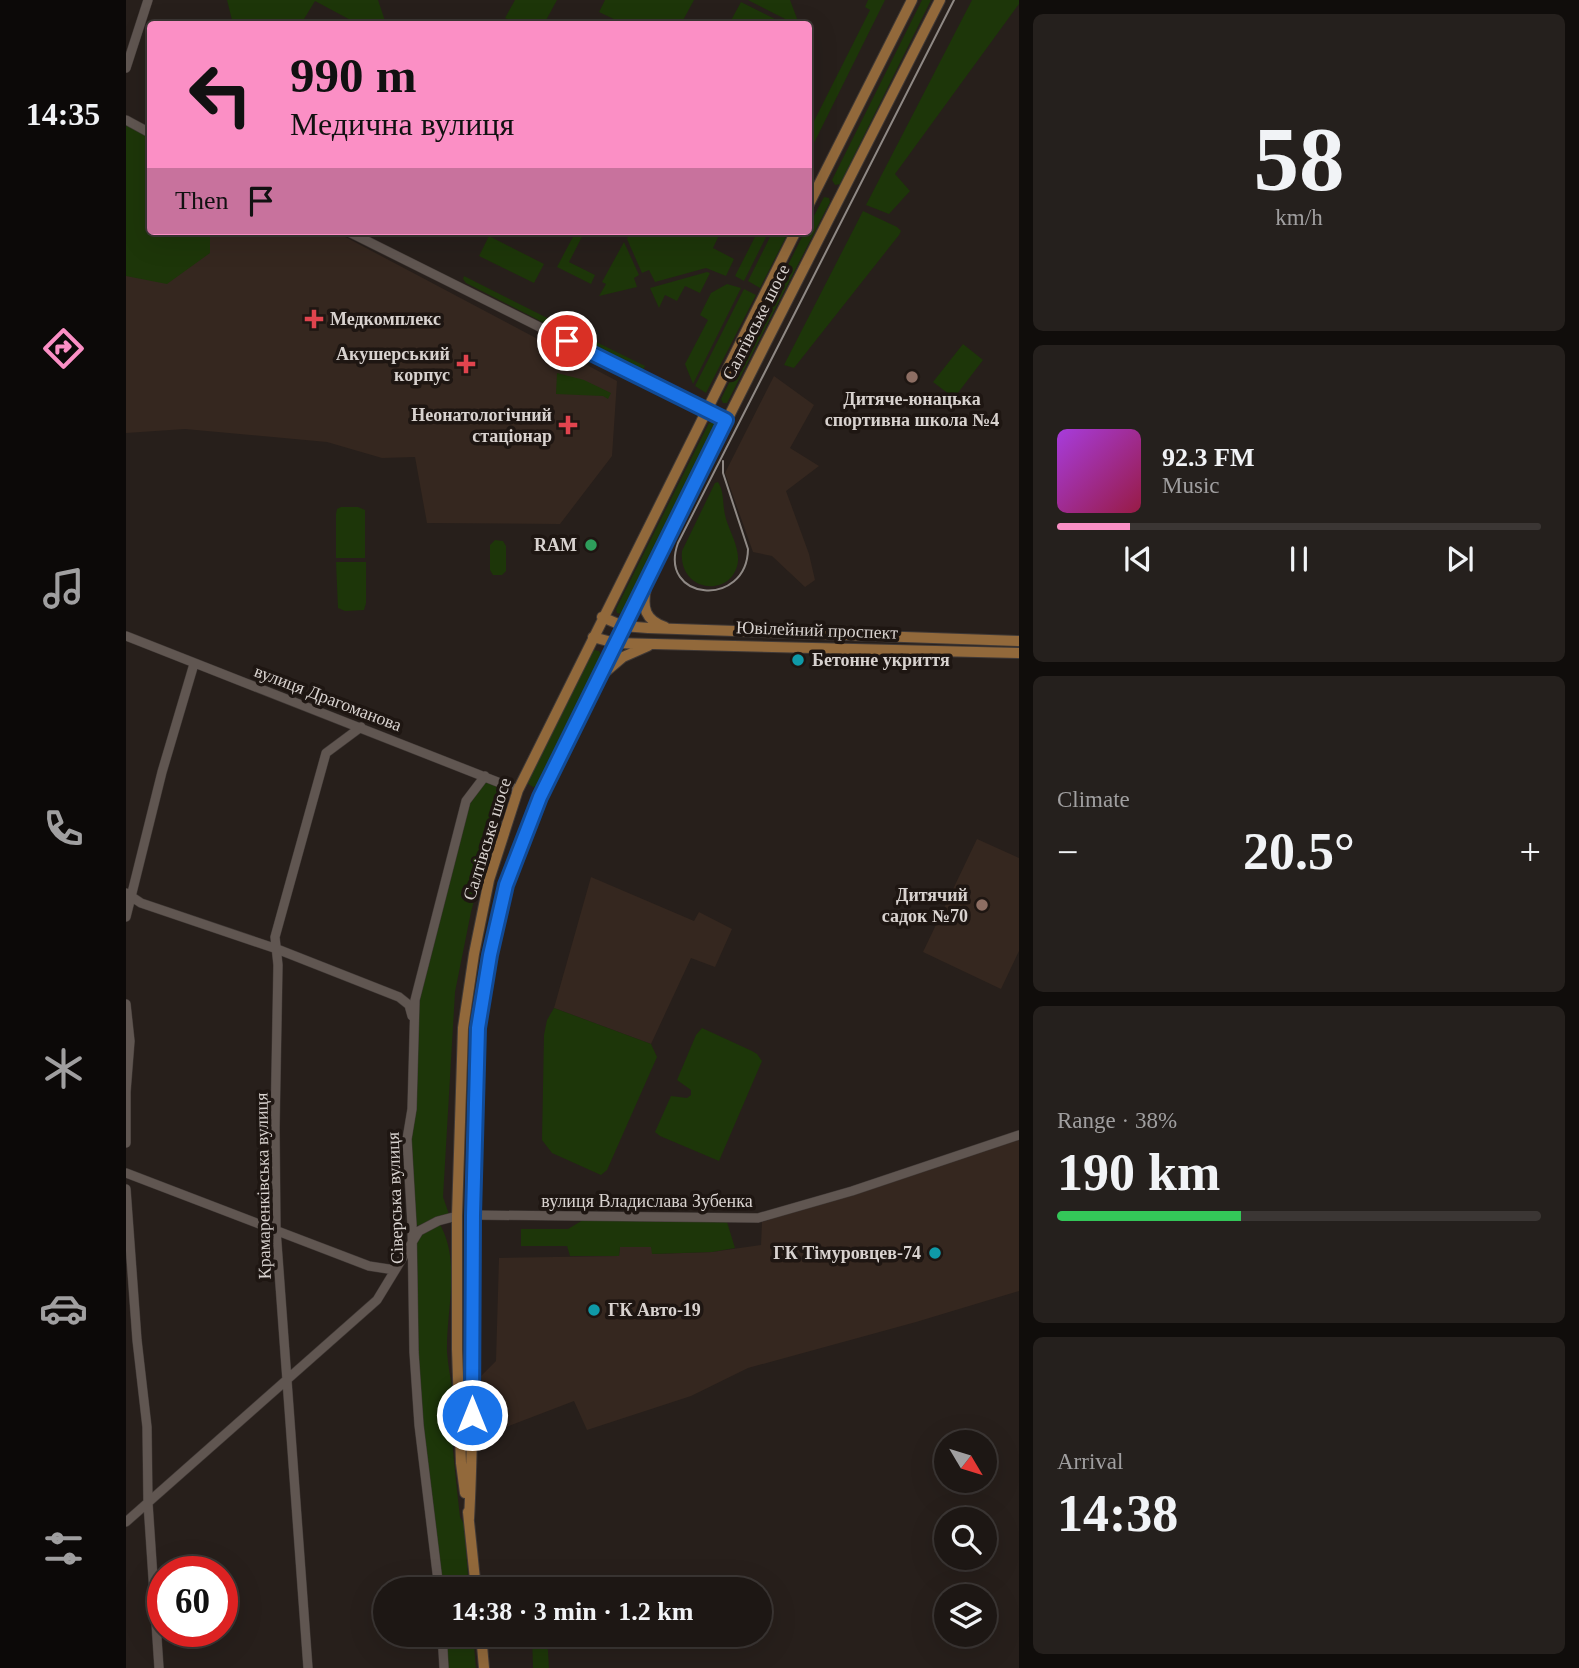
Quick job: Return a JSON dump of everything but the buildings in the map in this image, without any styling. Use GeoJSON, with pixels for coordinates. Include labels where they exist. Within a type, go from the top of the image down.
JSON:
{"type":"FeatureCollection","features":[{"type":"Feature","properties":{"kind":"main road","name":"Салтівське шосе"},"geometry":{"type":"LineString","coordinates":[[812,229],[912,0]]}},
{"type":"Feature","properties":{"kind":"main road","name":"Салтівське шосе"},"geometry":{"type":"LineString","coordinates":[[812,203],[829,191],[940,0]]}},
{"type":"Feature","properties":{"kind":"main road","name":"Салтівське шосе"},"geometry":{"type":"LineString","coordinates":[[475,1577],[461,1462],[457,1349],[457,1216],[463,1028],[489,880],[518,790],[794,235]]}},
{"type":"Feature","properties":{"kind":"main road","name":"Салтівське шосе"},"geometry":{"type":"LineString","coordinates":[[469,1519],[478,1028],[490,955],[506,885],[540,797],[726,420],[809,235]]}},
{"type":"Feature","properties":{"kind":"main road"},"geometry":{"type":"LineString","coordinates":[[706,410],[726,420]]}},
{"type":"Feature","properties":{"kind":"main road"},"geometry":{"type":"LineString","coordinates":[[648,579],[644,596],[647,616],[655,623],[671,629]]}},
{"type":"Feature","properties":{"kind":"main road","name":"Ювілейний проспект"},"geometry":{"type":"LineString","coordinates":[[602,617],[623,626],[671,629],[1019,640]]}},
{"type":"Feature","properties":{"kind":"main road","name":"Ювілейний проспект"},"geometry":{"type":"LineString","coordinates":[[593,637],[615,643],[1019,653]]}},
{"type":"Feature","properties":{"kind":"main road"},"geometry":{"type":"LineString","coordinates":[[596,681],[628,654],[660,644]]}},
{"type":"Feature","properties":{"kind":"main road"},"geometry":{"type":"LineString","coordinates":[[518,790],[540,797]]}},
{"type":"Feature","properties":{"kind":"main road"},"geometry":{"type":"LineString","coordinates":[[457,1216],[473,1215]]}},
{"type":"Feature","properties":{"kind":"main road"},"geometry":{"type":"LineString","coordinates":[[482,1647],[484,1668]]}},
{"type":"Feature","properties":{"kind":"street"},"geometry":{"type":"LineString","coordinates":[[126,68],[148,0]]}},
{"type":"Feature","properties":{"kind":"street"},"geometry":{"type":"LineString","coordinates":[[126,121],[147,132]]}},
{"type":"Feature","properties":{"kind":"street"},"geometry":{"type":"LineString","coordinates":[[355,235],[706,410]]}},
{"type":"Feature","properties":{"kind":"street","name":"вулиця Драгоманова"},"geometry":{"type":"LineString","coordinates":[[126,636],[518,790]]}},
{"type":"Feature","properties":{"kind":"street"},"geometry":{"type":"LineString","coordinates":[[126,918],[128,894],[194,664]]}},
{"type":"Feature","properties":{"kind":"street","name":"Крамаренківська вулиця"},"geometry":{"type":"LineString","coordinates":[[309,1668],[276,1230],[275,937],[326,753],[361,727]]}},
{"type":"Feature","properties":{"kind":"street","name":"Сіверська вулиця"},"geometry":{"type":"LineString","coordinates":[[438,1577],[416,1388],[407,1139],[412,1109],[415,1000],[466,801],[485,776]]}},
{"type":"Feature","properties":{"kind":"street"},"geometry":{"type":"LineString","coordinates":[[128,894],[141,902],[277,949],[399,997],[409,1005],[414,1023]]}},
{"type":"Feature","properties":{"kind":"street"},"geometry":{"type":"LineString","coordinates":[[126,1004],[130,1041],[126,1143]]}},
{"type":"Feature","properties":{"kind":"street","name":"вулиця Владислава Зубенка"},"geometry":{"type":"LineString","coordinates":[[473,1215],[758,1218],[852,1191],[1019,1135]]}},
{"type":"Feature","properties":{"kind":"street"},"geometry":{"type":"LineString","coordinates":[[126,1173],[369,1266],[396,1270]]}},
{"type":"Feature","properties":{"kind":"street"},"geometry":{"type":"LineString","coordinates":[[126,1189],[137,1340],[147,1427],[148,1503],[159,1668]]}},
{"type":"Feature","properties":{"kind":"street"},"geometry":{"type":"LineString","coordinates":[[126,1522],[377,1300],[412,1240],[426,1227],[457,1216]]}},
{"type":"Feature","properties":{"kind":"street"},"geometry":{"type":"LineString","coordinates":[[443,1647],[444,1668]]}},
{"type":"Feature","properties":{"kind":"shaded area","name":"Медкомплекс"},"geometry":{"type":"Polygon","coordinates":[[[126,135],[147,145],[147,235],[342,235],[617,381],[612,456],[560,524],[427,523],[415,457],[382,458],[327,442],[185,429],[126,433],[126,135]]]}},
{"type":"Feature","properties":{"kind":"shaded area"},"geometry":{"type":"Polygon","coordinates":[[[774,376],[814,405],[790,448],[819,466],[786,491],[809,554],[815,580],[805,587],[772,556],[753,552],[725,473],[774,376]]]}},
{"type":"Feature","properties":{"kind":"shaded area","name":"Дитячий садок №70"},"geometry":{"type":"Polygon","coordinates":[[[977,839],[1019,858],[1019,951],[1001,989],[923,952],[977,839]]]}},
{"type":"Feature","properties":{"kind":"shaded area"},"geometry":{"type":"Polygon","coordinates":[[[591,877],[694,921],[699,912],[732,929],[715,967],[691,958],[651,1044],[554,1008],[591,877]]]}},
{"type":"Feature","properties":{"kind":"shaded area"},"geometry":{"type":"Polygon","coordinates":[[[1019,1139],[1019,1291],[748,1368],[691,1396],[587,1430],[574,1401],[488,1434],[481,1376],[496,1361],[499,1258],[619,1256],[620,1247],[652,1247],[653,1254],[712,1252],[761,1245],[762,1222],[1019,1139]]]}},
{"type":"Feature","properties":{"kind":"green space"},"geometry":{"type":"Polygon","coordinates":[[[227,0],[378,0],[385,21],[352,21],[315,1],[303,21],[232,21],[227,0]]]}},
{"type":"Feature","properties":{"kind":"green space"},"geometry":{"type":"Polygon","coordinates":[[[515,0],[557,0],[546,21],[512,21],[505,18],[515,0]]]}},
{"type":"Feature","properties":{"kind":"green space"},"geometry":{"type":"Polygon","coordinates":[[[605,0],[694,0],[683,21],[618,21],[599,12],[605,0]]]}},
{"type":"Feature","properties":{"kind":"green space"},"geometry":{"type":"Polygon","coordinates":[[[748,0],[790,0],[798,21],[789,21],[748,0]]]}},
{"type":"Feature","properties":{"kind":"green space"},"geometry":{"type":"Polygon","coordinates":[[[868,0],[885,0],[812,147],[812,125],[870,10],[865,7],[868,0]]]}},
{"type":"Feature","properties":{"kind":"green space"},"geometry":{"type":"Polygon","coordinates":[[[922,0],[931,0],[840,184],[835,185],[832,180],[922,0]]]}},
{"type":"Feature","properties":{"kind":"green space"},"geometry":{"type":"Polygon","coordinates":[[[972,0],[1019,0],[1019,4],[895,174],[910,191],[889,214],[866,205],[972,0]]]}},
{"type":"Feature","properties":{"kind":"green space"},"geometry":{"type":"Polygon","coordinates":[[[741,2],[779,21],[731,21],[741,2]]]}},
{"type":"Feature","properties":{"kind":"green space"},"geometry":{"type":"Polygon","coordinates":[[[126,124],[147,134],[147,235],[210,235],[210,253],[167,284],[126,276],[126,124]]]}},
{"type":"Feature","properties":{"kind":"green space"},"geometry":{"type":"Polygon","coordinates":[[[824,197],[829,198],[830,202],[727,403],[723,403],[721,399],[803,235],[812,235],[812,219],[824,197]]]}},
{"type":"Feature","properties":{"kind":"green space"},"geometry":{"type":"Polygon","coordinates":[[[863,211],[897,227],[901,231],[899,235],[794,368],[784,365],[863,211]]]}},
{"type":"Feature","properties":{"kind":"green space"},"geometry":{"type":"Polygon","coordinates":[[[574,235],[583,235],[569,262],[595,275],[591,284],[557,267],[574,235]]]}},
{"type":"Feature","properties":{"kind":"green space"},"geometry":{"type":"Polygon","coordinates":[[[629,235],[719,235],[713,248],[734,259],[726,276],[706,268],[655,282],[649,270],[642,273],[627,239],[629,235]]]}},
{"type":"Feature","properties":{"kind":"green space"},"geometry":{"type":"Polygon","coordinates":[[[756,235],[767,235],[744,281],[735,276],[756,235]]]}},
{"type":"Feature","properties":{"kind":"green space"},"geometry":{"type":"Polygon","coordinates":[[[771,235],[787,235],[760,288],[748,281],[771,235]]]}},
{"type":"Feature","properties":{"kind":"green space"},"geometry":{"type":"Polygon","coordinates":[[[489,236],[544,264],[534,283],[479,256],[489,236]]]}},
{"type":"Feature","properties":{"kind":"green space"},"geometry":{"type":"Polygon","coordinates":[[[624,242],[639,275],[634,278],[637,287],[599,296],[606,284],[602,282],[624,242]]]}},
{"type":"Feature","properties":{"kind":"green space"},"geometry":{"type":"Polygon","coordinates":[[[710,273],[700,293],[685,286],[677,301],[665,295],[659,308],[650,288],[710,273]]]}},
{"type":"Feature","properties":{"kind":"green space"},"geometry":{"type":"Polygon","coordinates":[[[464,276],[571,330],[568,335],[466,283],[464,276]]]}},
{"type":"Feature","properties":{"kind":"green space"},"geometry":{"type":"Polygon","coordinates":[[[727,284],[741,288],[693,384],[685,364],[708,320],[700,315],[711,293],[727,284]]]}},
{"type":"Feature","properties":{"kind":"green space"},"geometry":{"type":"Polygon","coordinates":[[[744,289],[756,295],[706,393],[695,386],[744,289]]]}},
{"type":"Feature","properties":{"kind":"green space"},"geometry":{"type":"Polygon","coordinates":[[[578,333],[645,366],[642,373],[575,339],[578,333]]]}},
{"type":"Feature","properties":{"kind":"green space"},"geometry":{"type":"Polygon","coordinates":[[[963,344],[983,360],[954,398],[933,382],[963,344]]]}},
{"type":"Feature","properties":{"kind":"green space"},"geometry":{"type":"Polygon","coordinates":[[[557,373],[584,380],[611,393],[608,399],[603,396],[556,394],[557,373]]]}},
{"type":"Feature","properties":{"kind":"green space"},"geometry":{"type":"Polygon","coordinates":[[[709,423],[714,423],[717,427],[623,614],[617,613],[616,609],[709,423]]]}},
{"type":"Feature","properties":{"kind":"green space"},"geometry":{"type":"Polygon","coordinates":[[[718,482],[738,561],[734,573],[727,581],[707,586],[688,576],[683,565],[682,551],[715,483],[718,482]]]}},
{"type":"Feature","properties":{"kind":"green space"},"geometry":{"type":"Polygon","coordinates":[[[341,507],[358,507],[365,510],[365,558],[336,558],[336,514],[341,507]]]}},
{"type":"Feature","properties":{"kind":"green space"},"geometry":{"type":"Polygon","coordinates":[[[495,540],[503,541],[506,546],[506,571],[502,575],[493,575],[490,570],[490,545],[495,540]]]}},
{"type":"Feature","properties":{"kind":"green space"},"geometry":{"type":"Polygon","coordinates":[[[336,562],[366,562],[364,610],[345,611],[338,608],[336,562]]]}},
{"type":"Feature","properties":{"kind":"green space"},"geometry":{"type":"Polygon","coordinates":[[[594,650],[601,655],[539,786],[533,787],[527,783],[594,650]]]}},
{"type":"Feature","properties":{"kind":"green space"},"geometry":{"type":"Polygon","coordinates":[[[485,776],[509,786],[504,805],[498,811],[471,912],[455,992],[443,1197],[450,1217],[438,1221],[445,1236],[451,1268],[447,1352],[453,1394],[454,1457],[460,1517],[464,1524],[468,1577],[438,1577],[419,1425],[412,1240],[425,1226],[412,1225],[410,1179],[415,1000],[466,801],[485,776]]]}},
{"type":"Feature","properties":{"kind":"green space"},"geometry":{"type":"Polygon","coordinates":[[[554,1008],[651,1044],[657,1057],[607,1170],[601,1175],[552,1153],[542,1140],[544,1035],[547,1020],[554,1008]]]}},
{"type":"Feature","properties":{"kind":"green space"},"geometry":{"type":"Polygon","coordinates":[[[702,1028],[752,1051],[762,1061],[719,1161],[655,1132],[671,1096],[687,1098],[691,1095],[691,1090],[677,1080],[696,1035],[702,1028]]]}},
{"type":"Feature","properties":{"kind":"green space"},"geometry":{"type":"Polygon","coordinates":[[[583,1220],[727,1222],[735,1248],[712,1252],[652,1254],[651,1247],[620,1247],[619,1256],[570,1256],[567,1246],[521,1246],[521,1229],[568,1229],[583,1220]]]}},
{"type":"Feature","properties":{"kind":"green space"},"geometry":{"type":"Polygon","coordinates":[[[443,1647],[474,1647],[476,1668],[444,1668],[443,1647]]]}},
{"type":"Feature","properties":{"kind":"green space"},"geometry":{"type":"Polygon","coordinates":[[[532,1647],[548,1647],[549,1668],[533,1668],[532,1647]]]}},
{"type":"Feature","properties":{"kind":"tram line"},"geometry":{"type":"LineString","coordinates":[[723,461],[723,473],[748,549],[744,568],[734,582],[720,589],[705,590],[691,586],[680,577],[675,562],[678,543],[954,0]]}},
{"type":"Feature","properties":{"kind":"place","name":"Медкомплекс"},"geometry":{"type":"Point","coordinates":[314,319]}},
{"type":"Feature","properties":{"kind":"place","name":"Акушерський корпус"},"geometry":{"type":"Point","coordinates":[466,364]}},
{"type":"Feature","properties":{"kind":"place","name":"Дитяче-юнацька спортивна школа №4"},"geometry":{"type":"Point","coordinates":[912,377]}},
{"type":"Feature","properties":{"kind":"place","name":"Неонатологічний стаціонар"},"geometry":{"type":"Point","coordinates":[568,425]}},
{"type":"Feature","properties":{"kind":"place","name":"RAM"},"geometry":{"type":"Point","coordinates":[591,545]}},
{"type":"Feature","properties":{"kind":"place","name":"Бетонне укриття"},"geometry":{"type":"Point","coordinates":[798,660]}},
{"type":"Feature","properties":{"kind":"place","name":"Дитячий садок №70"},"geometry":{"type":"Point","coordinates":[982,905]}},
{"type":"Feature","properties":{"kind":"place","name":"ГК Тімуровцев-74"},"geometry":{"type":"Point","coordinates":[935,1253]}},
{"type":"Feature","properties":{"kind":"place","name":"ГК Авто-19"},"geometry":{"type":"Point","coordinates":[594,1310]}},
{"type":"Feature","properties":{"kind":"route"},"geometry":{"type":"LineString","coordinates":[[472,1415],[473,1215],[478,1028],[490,955],[506,885],[540,797],[726,420],[567,341]]}}]}
